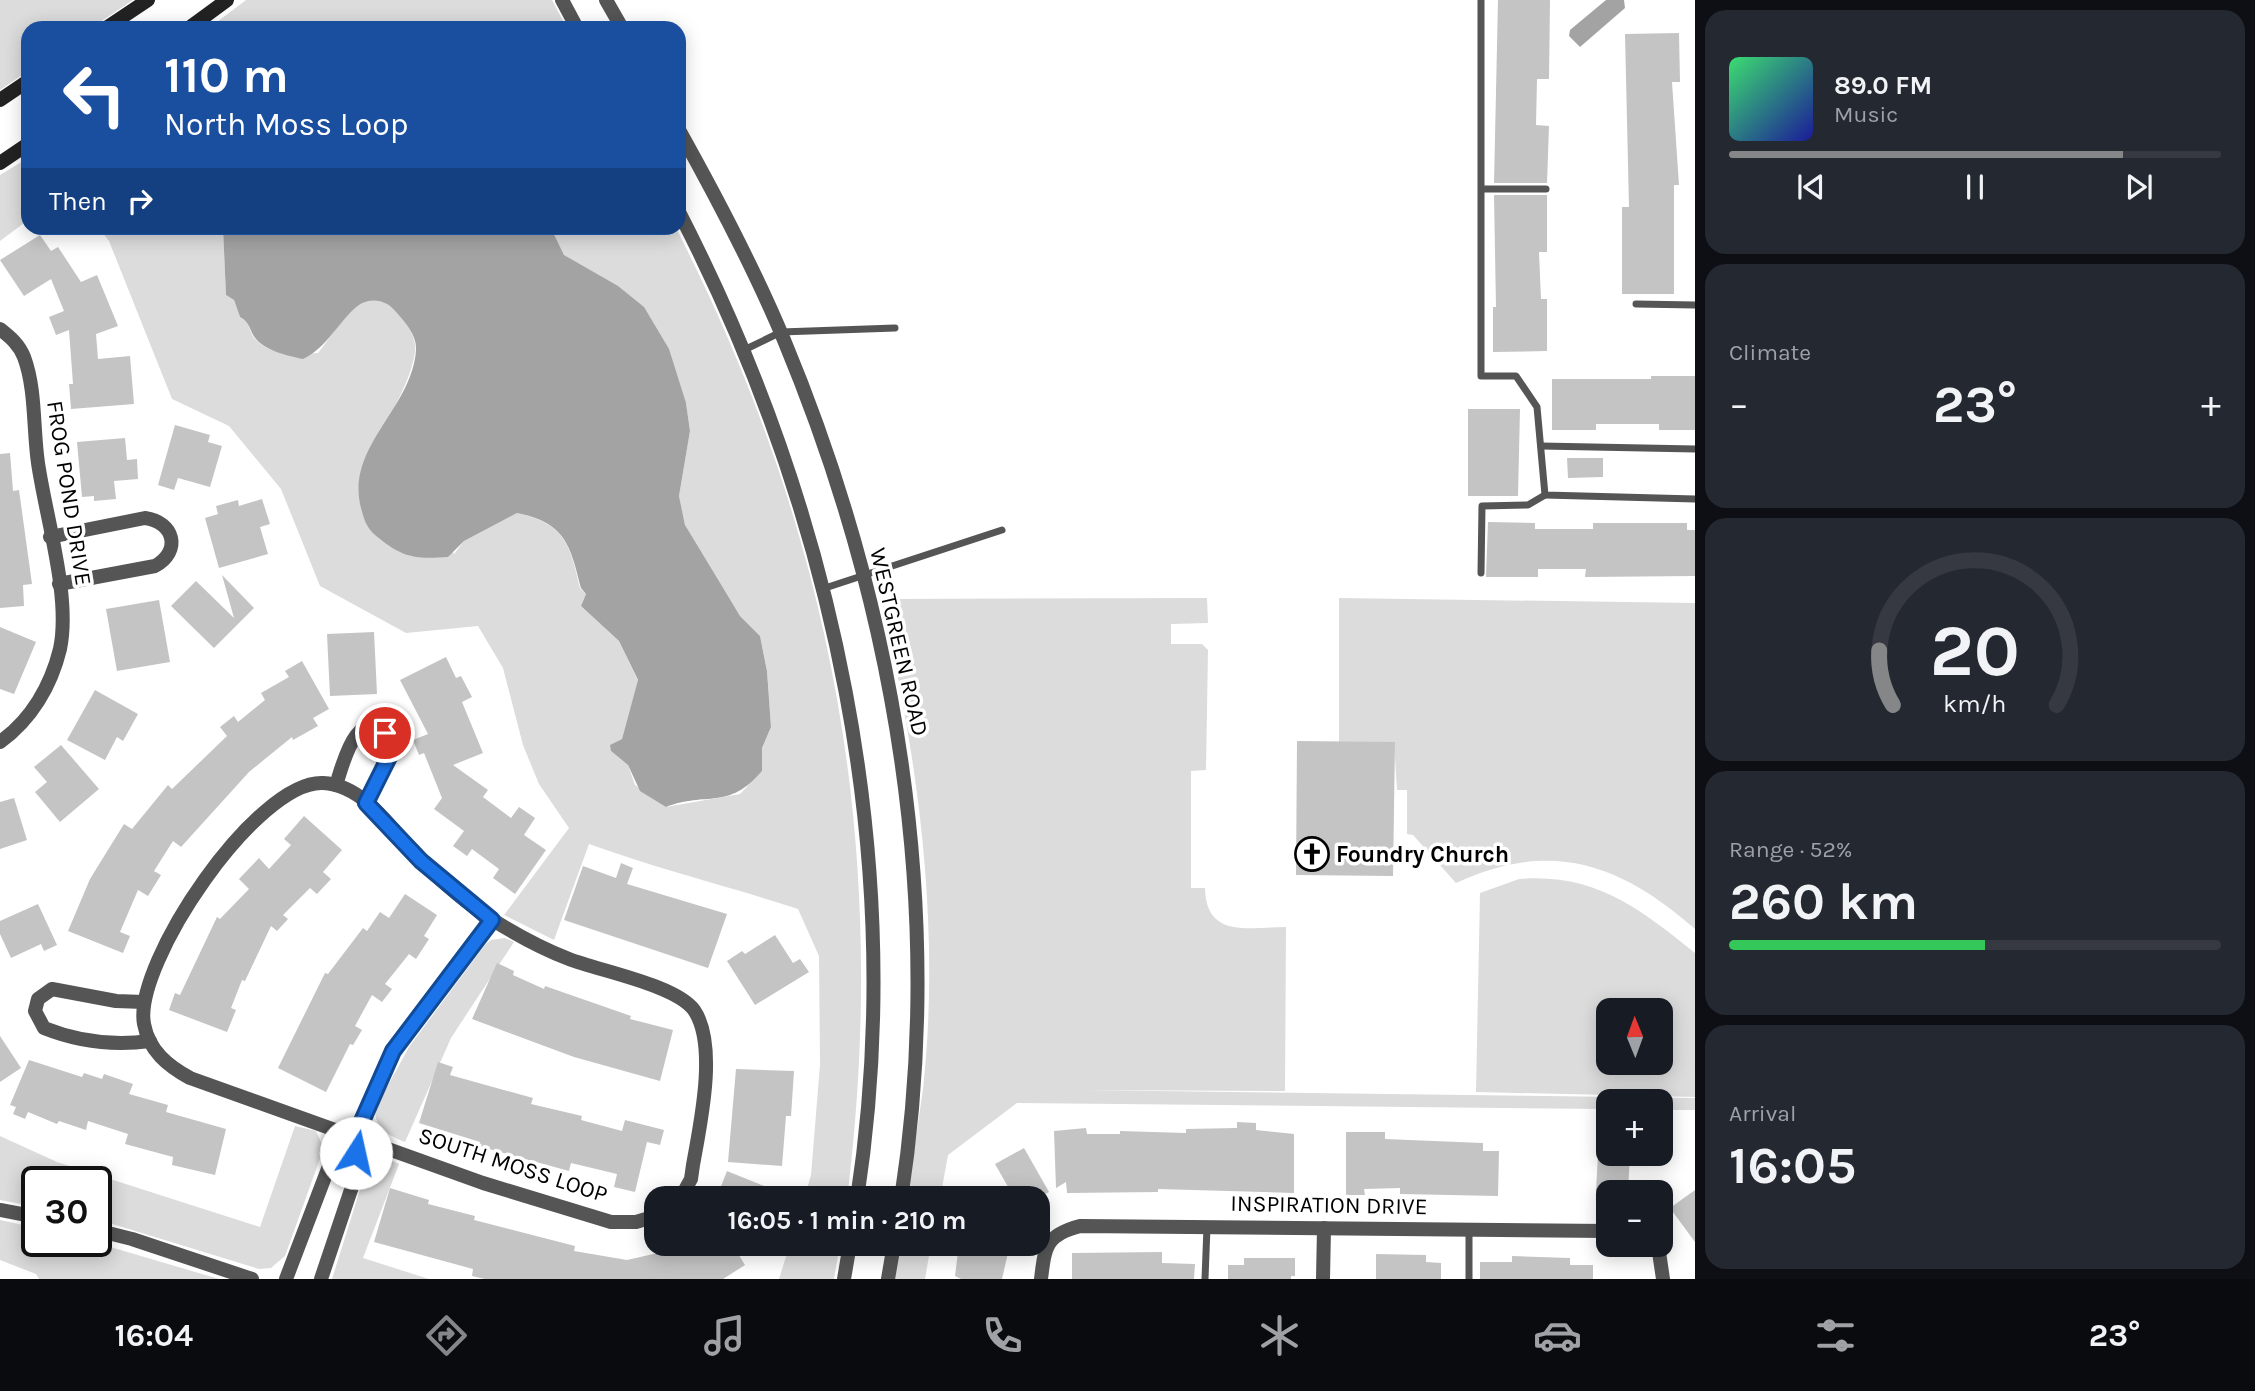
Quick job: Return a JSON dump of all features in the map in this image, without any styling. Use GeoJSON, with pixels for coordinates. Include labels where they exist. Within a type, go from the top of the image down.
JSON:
{"type":"FeatureCollection","features":[{"type":"Feature","properties":{"kind":"main road"},"geometry":{"type":"LineString","coordinates":[[116,21],[148,0]]}},
{"type":"Feature","properties":{"kind":"main road"},"geometry":{"type":"LineString","coordinates":[[198,21],[227,0]]}},
{"type":"Feature","properties":{"kind":"main road"},"geometry":{"type":"LineString","coordinates":[[0,100],[21,86]]}},
{"type":"Feature","properties":{"kind":"main road"},"geometry":{"type":"LineString","coordinates":[[0,163],[21,149]]}},
{"type":"Feature","properties":{"kind":"street"},"geometry":{"type":"LineString","coordinates":[[562,0],[574,21]]}},
{"type":"Feature","properties":{"kind":"street"},"geometry":{"type":"LineString","coordinates":[[607,0],[618,21]]}},
{"type":"Feature","properties":{"kind":"street","name":"WESTGREEN ROAD"},"geometry":{"type":"LineString","coordinates":[[686,143],[742,247],[781,332],[836,477],[894,713],[909,812],[916,892],[916,1052],[902,1186]]}},
{"type":"Feature","properties":{"kind":"street"},"geometry":{"type":"LineString","coordinates":[[686,227],[744,350],[794,490],[822,589],[851,721],[866,817],[873,895],[872,1049],[858,1186]]}},
{"type":"Feature","properties":{"kind":"street","name":"FROG POND DRIVE"},"geometry":{"type":"LineString","coordinates":[[0,329],[15,341],[24,357],[29,377],[63,624],[53,674],[26,718],[0,742]]}},
{"type":"Feature","properties":{"kind":"street"},"geometry":{"type":"LineString","coordinates":[[50,537],[145,518],[159,520],[169,528],[173,540],[171,551],[165,560],[155,566],[59,584]]}},
{"type":"Feature","properties":{"kind":"street"},"geometry":{"type":"LineString","coordinates":[[366,803],[391,753],[390,738],[379,729],[363,729],[356,734],[336,785],[366,803],[421,861],[492,920],[566,958],[673,993],[693,1008],[702,1022],[706,1044],[694,1165],[687,1186]]}},
{"type":"Feature","properties":{"kind":"street","name":"SOUTH MOSS LOOP"},"geometry":{"type":"LineString","coordinates":[[336,785],[323,783],[294,789],[272,803],[236,836],[181,919],[148,984],[144,1002],[144,1024],[157,1055],[190,1078],[483,1183],[611,1222],[644,1220]]}},
{"type":"Feature","properties":{"kind":"street"},"geometry":{"type":"LineString","coordinates":[[286,1279],[331,1161],[355,1137],[393,1051],[492,920]]}},
{"type":"Feature","properties":{"kind":"street"},"geometry":{"type":"LineString","coordinates":[[144,1002],[116,1001],[52,989],[38,999],[35,1013],[44,1028],[74,1038],[102,1044],[150,1041]]}},
{"type":"Feature","properties":{"kind":"street"},"geometry":{"type":"LineString","coordinates":[[321,1279],[358,1169],[355,1137]]}},
{"type":"Feature","properties":{"kind":"street"},"geometry":{"type":"LineString","coordinates":[[0,1210],[21,1214]]}},
{"type":"Feature","properties":{"kind":"street","name":"INSPIRATION DRIVE"},"geometry":{"type":"LineString","coordinates":[[1041,1279],[1046,1247],[1052,1238],[1060,1231],[1080,1226],[1596,1231]]}},
{"type":"Feature","properties":{"kind":"street"},"geometry":{"type":"LineString","coordinates":[[1323,1279],[1324,1228]]}},
{"type":"Feature","properties":{"kind":"street"},"geometry":{"type":"LineString","coordinates":[[112,1234],[252,1279]]}},
{"type":"Feature","properties":{"kind":"street"},"geometry":{"type":"LineString","coordinates":[[844,1279],[848,1256]]}},
{"type":"Feature","properties":{"kind":"street"},"geometry":{"type":"LineString","coordinates":[[888,1279],[892,1256]]}},
{"type":"Feature","properties":{"kind":"street"},"geometry":{"type":"LineString","coordinates":[[1660,1257],[1663,1279]]}},
{"type":"Feature","properties":{"kind":"lane"},"geometry":{"type":"LineString","coordinates":[[1481,0],[1481,376],[1516,376],[1537,407],[1545,495]]}},
{"type":"Feature","properties":{"kind":"lane"},"geometry":{"type":"LineString","coordinates":[[1482,189],[1546,189]]}},
{"type":"Feature","properties":{"kind":"lane"},"geometry":{"type":"LineString","coordinates":[[1636,304],[1695,305]]}},
{"type":"Feature","properties":{"kind":"lane"},"geometry":{"type":"LineString","coordinates":[[744,350],[781,332],[895,328]]}},
{"type":"Feature","properties":{"kind":"lane"},"geometry":{"type":"LineString","coordinates":[[1541,446],[1695,449]]}},
{"type":"Feature","properties":{"kind":"lane"},"geometry":{"type":"LineString","coordinates":[[1481,573],[1482,506],[1528,505],[1545,495],[1695,499]]}},
{"type":"Feature","properties":{"kind":"lane"},"geometry":{"type":"LineString","coordinates":[[822,589],[1002,530]]}},
{"type":"Feature","properties":{"kind":"lane"},"geometry":{"type":"LineString","coordinates":[[1205,1279],[1207,1227]]}},
{"type":"Feature","properties":{"kind":"lane"},"geometry":{"type":"LineString","coordinates":[[1469,1230],[1469,1279]]}},
{"type":"Feature","properties":{"kind":"shaded area"},"geometry":{"type":"Polygon","coordinates":[[[0,0],[133,0],[102,21],[21,21],[21,76],[0,90],[0,0]]]}},
{"type":"Feature","properties":{"kind":"shaded area"},"geometry":{"type":"Polygon","coordinates":[[[246,0],[552,0],[563,21],[218,21],[246,0]]]}},
{"type":"Feature","properties":{"kind":"shaded area"},"geometry":{"type":"Polygon","coordinates":[[[1606,0],[1624,0],[1625,8],[1580,47],[1569,36],[1570,30],[1606,0]]]}},
{"type":"Feature","properties":{"kind":"shaded area"},"geometry":{"type":"Polygon","coordinates":[[[21,162],[21,225],[0,241],[0,175],[21,162]]]}},
{"type":"Feature","properties":{"kind":"shaded area"},"geometry":{"type":"Polygon","coordinates":[[[104,235],[223,235],[226,295],[234,300],[240,317],[248,324],[255,339],[261,345],[276,351],[318,353],[348,314],[360,303],[370,299],[389,305],[406,322],[415,343],[409,376],[392,413],[454,554],[464,541],[517,513],[546,523],[555,530],[568,548],[580,588],[586,594],[581,606],[619,641],[638,681],[622,739],[611,745],[611,751],[628,765],[635,785],[666,807],[740,794],[762,771],[762,748],[771,727],[767,670],[760,636],[740,616],[685,525],[679,496],[690,431],[686,403],[577,264],[564,255],[554,235],[679,235],[731,345],[776,462],[811,580],[837,700],[854,821],[861,945],[859,1070],[848,1186],[808,1186],[820,1065],[819,956],[798,909],[589,844],[554,940],[504,915],[569,828],[539,784],[523,745],[503,668],[478,626],[406,633],[320,586],[281,489],[229,426],[172,399],[104,235]]]}},
{"type":"Feature","properties":{"kind":"shaded area"},"geometry":{"type":"Polygon","coordinates":[[[223,235],[554,235],[564,255],[618,286],[644,307],[669,349],[686,403],[690,431],[679,496],[685,525],[740,616],[760,636],[767,671],[771,727],[762,748],[762,771],[750,783],[727,796],[681,802],[666,807],[640,791],[628,765],[611,751],[610,745],[622,739],[638,680],[619,641],[581,606],[586,594],[581,588],[569,548],[563,538],[546,523],[517,513],[464,541],[448,557],[426,558],[401,553],[372,532],[361,508],[359,486],[362,466],[403,391],[412,371],[416,350],[413,335],[390,306],[379,301],[358,305],[321,346],[303,359],[278,352],[260,343],[240,317],[234,300],[226,295],[223,235]]]}},
{"type":"Feature","properties":{"kind":"shaded area"},"geometry":{"type":"Polygon","coordinates":[[[1207,598],[1208,623],[1171,624],[1171,644],[1202,644],[1208,650],[1206,770],[1191,771],[1191,888],[1205,888],[1207,904],[1213,916],[1221,923],[1244,928],[1286,927],[1285,1091],[1080,1090],[1596,1097],[1596,1109],[1017,1103],[948,1155],[942,1186],[908,1186],[923,1089],[928,1027],[927,904],[923,842],[906,720],[881,599],[1207,598]]]}},
{"type":"Feature","properties":{"kind":"shaded area"},"geometry":{"type":"Polygon","coordinates":[[[1339,598],[1695,603],[1695,929],[1639,888],[1611,874],[1583,865],[1553,861],[1522,862],[1456,883],[1413,835],[1407,834],[1407,790],[1397,790],[1394,742],[1339,742],[1339,598]]]}},
{"type":"Feature","properties":{"kind":"shaded area"},"geometry":{"type":"Polygon","coordinates":[[[1519,879],[1571,882],[1593,888],[1635,908],[1695,953],[1695,1097],[1673,1096],[1673,1089],[1596,1089],[1596,1095],[1476,1092],[1480,893],[1519,879]]]}},
{"type":"Feature","properties":{"kind":"shaded area"},"geometry":{"type":"Polygon","coordinates":[[[505,938],[514,942],[451,1038],[405,1142],[388,1134],[377,1122],[375,1109],[409,1047],[485,945],[491,940],[505,938]]]}},
{"type":"Feature","properties":{"kind":"shaded area"},"geometry":{"type":"Polygon","coordinates":[[[1673,1098],[1695,1098],[1695,1110],[1673,1110],[1673,1098]]]}},
{"type":"Feature","properties":{"kind":"shaded area"},"geometry":{"type":"Polygon","coordinates":[[[295,1126],[316,1131],[322,1144],[322,1153],[285,1256],[271,1268],[259,1269],[112,1224],[112,1180],[260,1227],[295,1126]]]}},
{"type":"Feature","properties":{"kind":"shaded area"},"geometry":{"type":"Polygon","coordinates":[[[0,1136],[69,1166],[21,1166],[21,1204],[0,1200],[0,1136]]]}},
{"type":"Feature","properties":{"kind":"shaded area"},"geometry":{"type":"Polygon","coordinates":[[[377,1158],[386,1158],[399,1164],[363,1258],[429,1279],[332,1279],[368,1164],[377,1158]]]}},
{"type":"Feature","properties":{"kind":"shaded area"},"geometry":{"type":"Polygon","coordinates":[[[0,1220],[21,1225],[21,1257],[112,1257],[112,1247],[219,1279],[39,1279],[36,1274],[0,1260],[0,1220]]]}},
{"type":"Feature","properties":{"kind":"shaded area"},"geometry":{"type":"Polygon","coordinates":[[[786,1256],[838,1256],[834,1279],[779,1279],[786,1256]]]}},
{"type":"Feature","properties":{"kind":"shaded area"},"geometry":{"type":"Polygon","coordinates":[[[898,1256],[929,1256],[925,1279],[894,1279],[898,1256]]]}},
{"type":"Feature","properties":{"kind":"building"},"geometry":{"type":"Polygon","coordinates":[[[1498,0],[1550,0],[1549,79],[1537,79],[1536,125],[1549,126],[1547,183],[1494,183],[1498,0]]]}},
{"type":"Feature","properties":{"kind":"building"},"geometry":{"type":"Polygon","coordinates":[[[1679,33],[1680,82],[1672,82],[1679,185],[1674,185],[1674,294],[1622,294],[1622,207],[1629,207],[1625,34],[1679,33]]]}},
{"type":"Feature","properties":{"kind":"building"},"geometry":{"type":"Polygon","coordinates":[[[1494,195],[1547,195],[1547,252],[1539,252],[1541,299],[1547,299],[1547,351],[1493,352],[1493,307],[1496,307],[1494,195]]]}},
{"type":"Feature","properties":{"kind":"building"},"geometry":{"type":"Polygon","coordinates":[[[40,235],[51,251],[58,247],[81,282],[97,275],[118,326],[96,334],[98,359],[130,356],[134,404],[71,409],[69,384],[73,384],[69,330],[56,335],[49,317],[64,311],[51,279],[24,296],[0,260],[40,235]]]}},
{"type":"Feature","properties":{"kind":"building"},"geometry":{"type":"Polygon","coordinates":[[[1651,376],[1695,376],[1695,430],[1659,430],[1659,424],[1596,424],[1596,430],[1552,430],[1552,379],[1651,379],[1651,376]]]}},
{"type":"Feature","properties":{"kind":"building"},"geometry":{"type":"Polygon","coordinates":[[[1468,409],[1520,409],[1518,496],[1468,496],[1468,409]]]}},
{"type":"Feature","properties":{"kind":"building"},"geometry":{"type":"Polygon","coordinates":[[[175,425],[210,435],[208,442],[222,446],[210,487],[178,478],[174,490],[158,485],[175,425]]]}},
{"type":"Feature","properties":{"kind":"building"},"geometry":{"type":"Polygon","coordinates":[[[125,438],[127,460],[137,459],[138,479],[114,481],[116,499],[94,501],[94,496],[82,497],[77,442],[125,438]]]}},
{"type":"Feature","properties":{"kind":"building"},"geometry":{"type":"Polygon","coordinates":[[[10,453],[13,491],[19,490],[32,584],[23,585],[24,606],[0,608],[0,454],[10,453]]]}},
{"type":"Feature","properties":{"kind":"building"},"geometry":{"type":"Polygon","coordinates":[[[1567,458],[1603,458],[1603,477],[1568,478],[1567,458]]]}},
{"type":"Feature","properties":{"kind":"building"},"geometry":{"type":"Polygon","coordinates":[[[262,499],[270,524],[260,527],[268,554],[219,568],[205,518],[218,514],[216,506],[238,500],[239,506],[262,499]]]}},
{"type":"Feature","properties":{"kind":"building"},"geometry":{"type":"Polygon","coordinates":[[[1488,522],[1535,523],[1535,529],[1593,529],[1593,523],[1687,523],[1687,530],[1695,530],[1695,576],[1585,577],[1586,569],[1538,569],[1538,577],[1486,577],[1488,522]]]}},
{"type":"Feature","properties":{"kind":"building"},"geometry":{"type":"Polygon","coordinates":[[[222,575],[254,608],[214,648],[171,606],[196,581],[234,618],[222,575]]]}},
{"type":"Feature","properties":{"kind":"building"},"geometry":{"type":"Polygon","coordinates":[[[159,600],[170,662],[117,671],[106,609],[159,600]]]}},
{"type":"Feature","properties":{"kind":"building"},"geometry":{"type":"Polygon","coordinates":[[[0,627],[36,642],[14,694],[0,689],[0,627]]]}},
{"type":"Feature","properties":{"kind":"building"},"geometry":{"type":"Polygon","coordinates":[[[374,632],[377,694],[330,696],[327,634],[374,632]]]}},
{"type":"Feature","properties":{"kind":"building"},"geometry":{"type":"Polygon","coordinates":[[[446,657],[456,678],[461,676],[472,697],[462,702],[483,753],[453,765],[488,790],[483,797],[511,818],[519,807],[535,818],[524,835],[546,850],[515,894],[493,878],[499,869],[472,849],[467,856],[453,846],[464,831],[434,809],[442,798],[424,753],[419,755],[413,740],[428,734],[400,680],[446,657]]]}},
{"type":"Feature","properties":{"kind":"building"},"geometry":{"type":"Polygon","coordinates":[[[302,661],[329,709],[313,718],[318,726],[293,740],[292,737],[249,772],[181,847],[173,841],[154,871],[161,875],[148,896],[138,890],[120,932],[130,936],[123,953],[68,931],[90,879],[124,824],[132,829],[168,785],[172,789],[227,736],[220,727],[234,716],[238,722],[265,700],[261,693],[289,677],[285,671],[302,661]]]}},
{"type":"Feature","properties":{"kind":"building"},"geometry":{"type":"Polygon","coordinates":[[[95,690],[138,714],[123,741],[117,737],[105,760],[67,740],[95,690]]]}},
{"type":"Feature","properties":{"kind":"building"},"geometry":{"type":"Polygon","coordinates":[[[1297,741],[1395,742],[1393,876],[1296,875],[1297,741]]]}},
{"type":"Feature","properties":{"kind":"building"},"geometry":{"type":"Polygon","coordinates":[[[61,745],[99,789],[60,822],[35,792],[47,782],[34,767],[61,745]]]}},
{"type":"Feature","properties":{"kind":"building"},"geometry":{"type":"Polygon","coordinates":[[[14,798],[27,840],[0,849],[0,802],[14,798]]]}},
{"type":"Feature","properties":{"kind":"building"},"geometry":{"type":"Polygon","coordinates":[[[304,816],[342,850],[323,872],[331,879],[317,894],[310,888],[283,915],[288,919],[277,931],[271,926],[245,981],[242,980],[231,1008],[236,1010],[227,1032],[169,1010],[175,993],[180,995],[217,917],[220,919],[249,889],[239,879],[259,858],[269,869],[291,845],[284,839],[304,816]]]}},
{"type":"Feature","properties":{"kind":"building"},"geometry":{"type":"Polygon","coordinates":[[[621,863],[633,868],[627,884],[727,914],[708,968],[564,920],[583,866],[616,878],[621,863]]]}},
{"type":"Feature","properties":{"kind":"building"},"geometry":{"type":"Polygon","coordinates":[[[405,894],[437,915],[424,936],[429,939],[416,959],[409,954],[385,984],[392,989],[382,1002],[372,995],[355,1026],[362,1030],[353,1045],[350,1044],[326,1092],[278,1068],[325,973],[328,974],[363,928],[367,931],[380,912],[389,918],[405,894]]]}},
{"type":"Feature","properties":{"kind":"building"},"geometry":{"type":"Polygon","coordinates":[[[38,904],[57,945],[44,951],[41,944],[11,958],[0,934],[0,921],[38,904]]]}},
{"type":"Feature","properties":{"kind":"building"},"geometry":{"type":"Polygon","coordinates":[[[775,935],[793,963],[800,959],[809,972],[755,1005],[727,961],[742,951],[745,954],[775,935]]]}},
{"type":"Feature","properties":{"kind":"building"},"geometry":{"type":"Polygon","coordinates":[[[497,963],[514,971],[513,975],[544,989],[545,986],[631,1016],[630,1019],[673,1030],[660,1081],[574,1057],[472,1019],[497,963]]]}},
{"type":"Feature","properties":{"kind":"building"},"geometry":{"type":"Polygon","coordinates":[[[0,1036],[21,1068],[0,1082],[0,1036]]]}},
{"type":"Feature","properties":{"kind":"building"},"geometry":{"type":"Polygon","coordinates":[[[29,1060],[82,1077],[84,1073],[102,1079],[104,1074],[133,1084],[129,1094],[168,1105],[166,1112],[226,1129],[215,1175],[172,1165],[173,1157],[125,1144],[128,1134],[88,1121],[86,1130],[59,1121],[57,1124],[28,1112],[25,1119],[13,1114],[16,1107],[10,1105],[29,1060]]]}},
{"type":"Feature","properties":{"kind":"building"},"geometry":{"type":"Polygon","coordinates":[[[438,1062],[453,1067],[450,1075],[533,1098],[531,1104],[582,1116],[581,1120],[622,1131],[625,1120],[664,1130],[660,1145],[647,1142],[635,1192],[614,1187],[617,1174],[571,1163],[569,1171],[478,1146],[480,1142],[419,1123],[438,1062]]]}},
{"type":"Feature","properties":{"kind":"building"},"geometry":{"type":"Polygon","coordinates":[[[736,1069],[794,1071],[791,1116],[786,1116],[782,1166],[728,1162],[736,1069]]]}},
{"type":"Feature","properties":{"kind":"building"},"geometry":{"type":"Polygon","coordinates":[[[1237,1122],[1256,1123],[1256,1130],[1294,1134],[1294,1193],[1158,1189],[1158,1192],[1067,1193],[1066,1182],[1056,1188],[1054,1131],[1086,1128],[1087,1134],[1120,1134],[1120,1131],[1186,1133],[1186,1129],[1237,1128],[1237,1122]]]}},
{"type":"Feature","properties":{"kind":"building"},"geometry":{"type":"Polygon","coordinates":[[[1346,1132],[1385,1132],[1385,1139],[1483,1143],[1483,1151],[1499,1151],[1498,1196],[1400,1194],[1400,1188],[1364,1189],[1365,1195],[1346,1195],[1346,1132]]]}},
{"type":"Feature","properties":{"kind":"building"},"geometry":{"type":"Polygon","coordinates":[[[1024,1148],[1046,1186],[1008,1186],[995,1164],[1024,1148]]]}},
{"type":"Feature","properties":{"kind":"building"},"geometry":{"type":"Polygon","coordinates":[[[1597,1166],[1629,1166],[1629,1180],[1597,1180],[1597,1166]]]}},
{"type":"Feature","properties":{"kind":"building"},"geometry":{"type":"Polygon","coordinates":[[[727,1171],[764,1186],[721,1186],[727,1171]]]}},
{"type":"Feature","properties":{"kind":"building"},"geometry":{"type":"Polygon","coordinates":[[[390,1188],[429,1200],[428,1204],[475,1216],[474,1220],[575,1246],[574,1251],[627,1260],[645,1256],[739,1256],[745,1265],[723,1279],[485,1279],[472,1276],[473,1269],[374,1242],[390,1188]]]}},
{"type":"Feature","properties":{"kind":"building"},"geometry":{"type":"Polygon","coordinates":[[[1695,1190],[1695,1242],[1673,1212],[1673,1206],[1695,1190]]]}},
{"type":"Feature","properties":{"kind":"building"},"geometry":{"type":"Polygon","coordinates":[[[1162,1252],[1162,1263],[1195,1264],[1194,1279],[1072,1279],[1072,1253],[1162,1252]]]}},
{"type":"Feature","properties":{"kind":"building"},"geometry":{"type":"Polygon","coordinates":[[[1376,1254],[1426,1255],[1426,1262],[1441,1263],[1441,1279],[1376,1279],[1376,1254]]]}},
{"type":"Feature","properties":{"kind":"building"},"geometry":{"type":"Polygon","coordinates":[[[958,1256],[1007,1256],[1002,1279],[961,1279],[955,1276],[958,1256]]]}},
{"type":"Feature","properties":{"kind":"building"},"geometry":{"type":"Polygon","coordinates":[[[1512,1256],[1570,1258],[1570,1265],[1593,1265],[1593,1279],[1480,1279],[1480,1262],[1512,1262],[1512,1256]]]}},
{"type":"Feature","properties":{"kind":"building"},"geometry":{"type":"Polygon","coordinates":[[[1244,1258],[1295,1258],[1295,1276],[1291,1276],[1291,1279],[1228,1279],[1228,1265],[1244,1265],[1244,1258]]]}},
{"type":"Feature","properties":{"kind":"place","name":"Foundry Church"},"geometry":{"type":"Point","coordinates":[1312,854]}},
{"type":"Feature","properties":{"kind":"route"},"geometry":{"type":"LineString","coordinates":[[356,1153],[355,1137],[393,1051],[492,920],[421,861],[386,821],[366,803],[391,753],[390,738],[385,733]]}}]}
